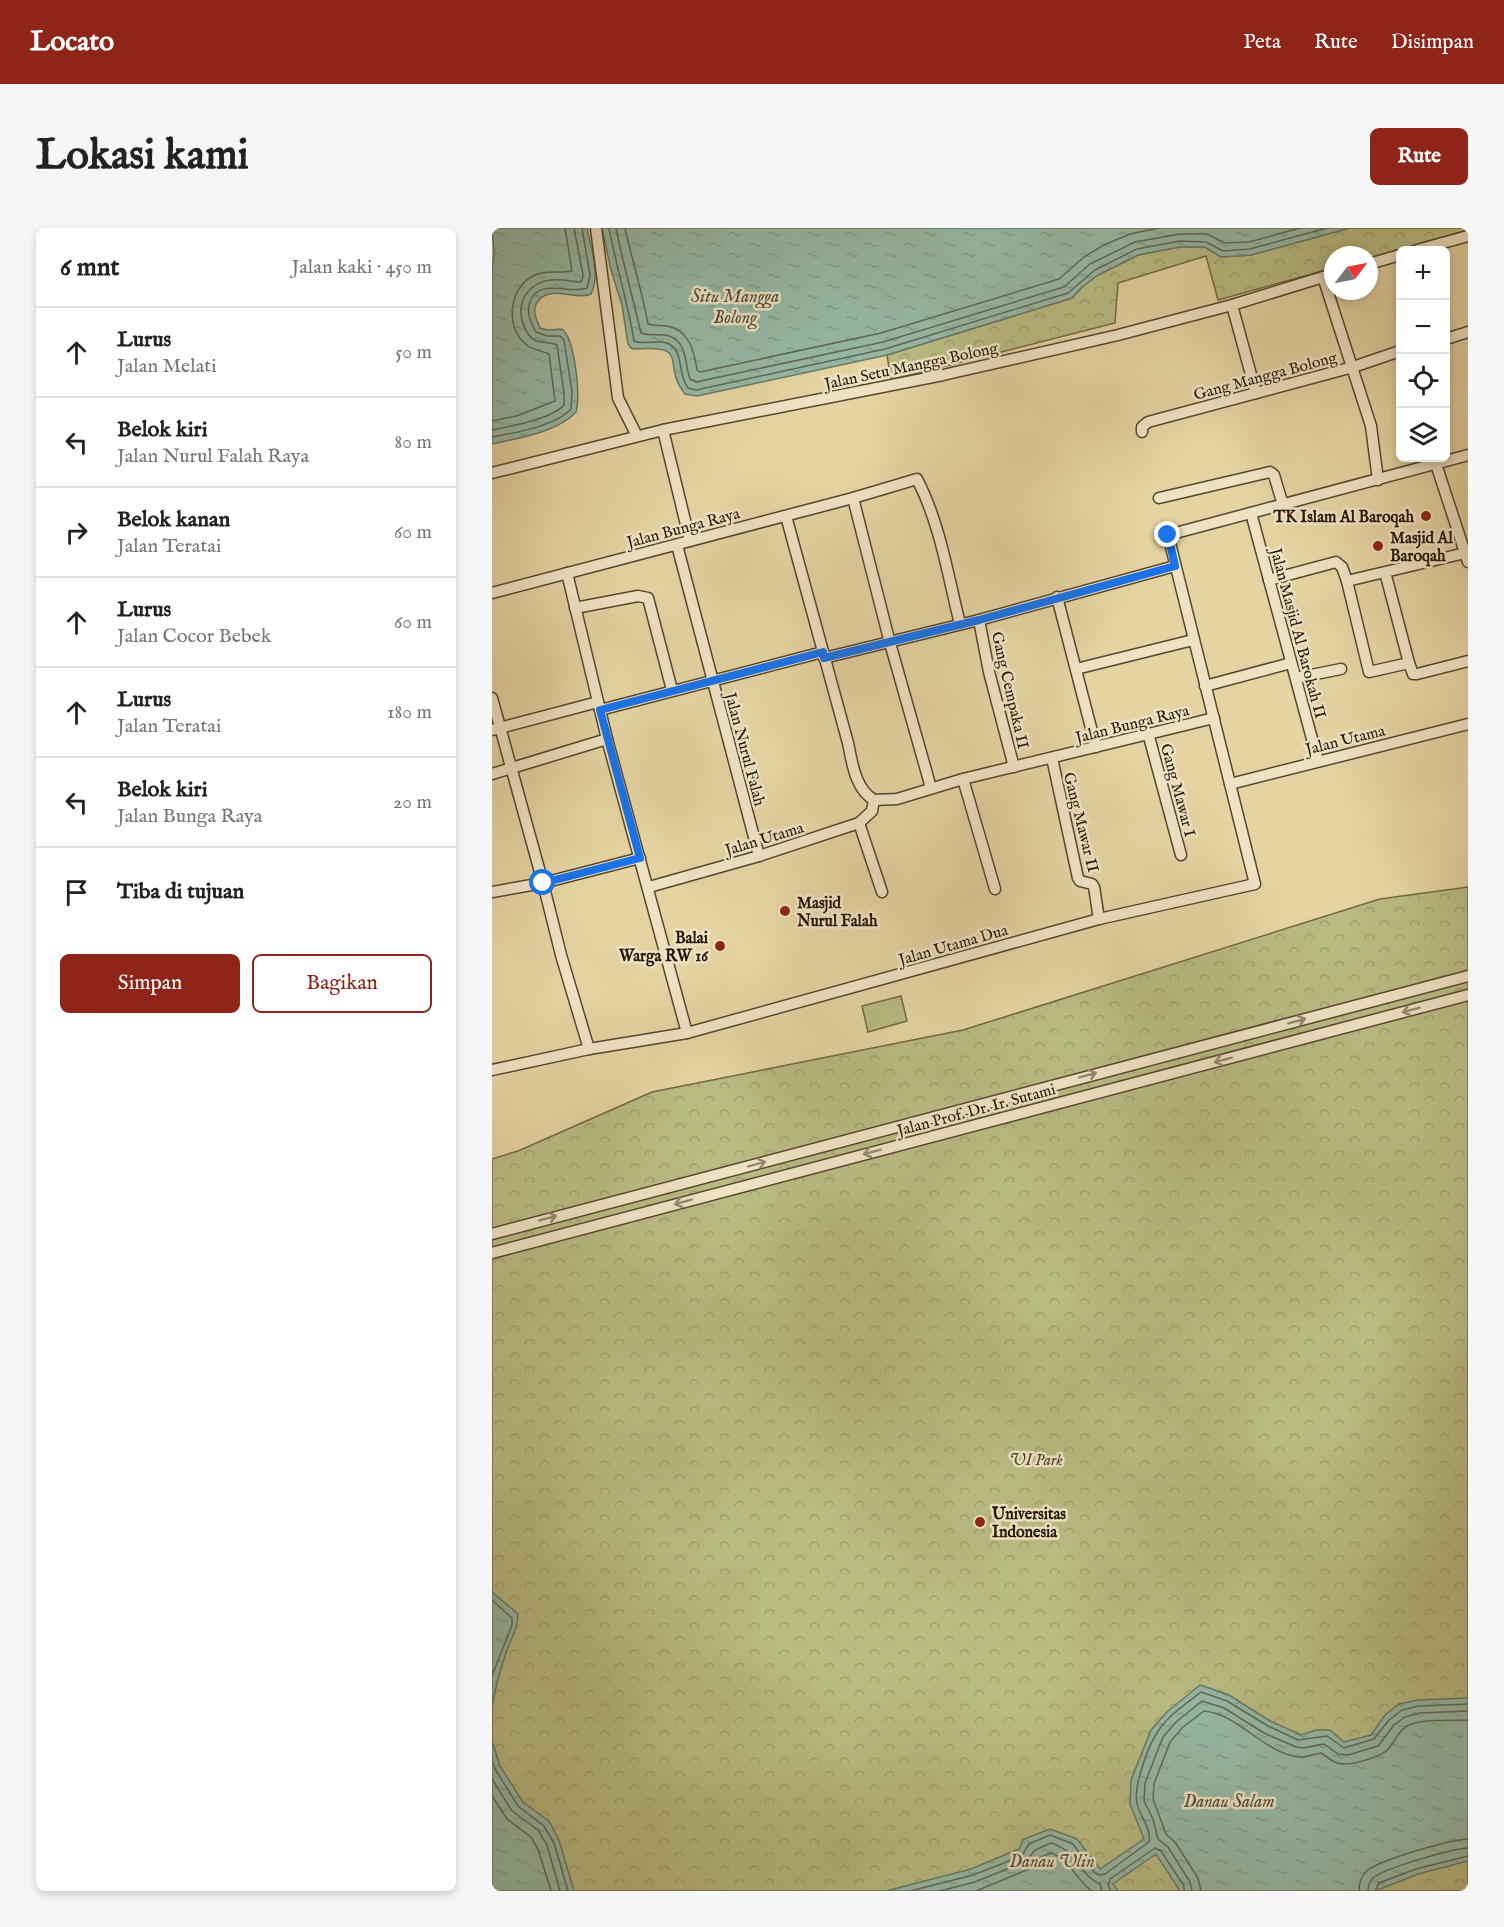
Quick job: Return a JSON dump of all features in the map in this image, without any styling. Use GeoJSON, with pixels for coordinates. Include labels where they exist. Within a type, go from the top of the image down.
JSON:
{"type":"FeatureCollection","features":[{"type":"Feature","properties":{"kind":"street"},"geometry":{"type":"LineString","coordinates":[[596,228],[618,398],[637,436]]}},
{"type":"Feature","properties":{"kind":"street"},"geometry":{"type":"LineString","coordinates":[[1432,246],[1468,236]]}},
{"type":"Feature","properties":{"kind":"street"},"geometry":{"type":"LineString","coordinates":[[1378,261],[1396,256]]}},
{"type":"Feature","properties":{"kind":"street","name":"Jalan Setu Mangga Bolong"},"geometry":{"type":"LineString","coordinates":[[492,473],[663,430],[943,375],[1118,335],[1232,305],[1324,277]]}},
{"type":"Feature","properties":{"kind":"street"},"geometry":{"type":"LineString","coordinates":[[1335,300],[1371,426],[1378,480]]}},
{"type":"Feature","properties":{"kind":"street"},"geometry":{"type":"LineString","coordinates":[[1232,305],[1256,393]]}},
{"type":"Feature","properties":{"kind":"street"},"geometry":{"type":"LineString","coordinates":[[1450,338],[1468,332]]}},
{"type":"Feature","properties":{"kind":"street","name":"Gang Mangga Bolong"},"geometry":{"type":"LineString","coordinates":[[1142,432],[1142,428],[1148,423],[1396,353]]}},
{"type":"Feature","properties":{"kind":"street"},"geometry":{"type":"LineString","coordinates":[[663,430],[690,541]]}},
{"type":"Feature","properties":{"kind":"street"},"geometry":{"type":"LineString","coordinates":[[1450,458],[1468,455]]}},
{"type":"Feature","properties":{"kind":"street"},"geometry":{"type":"LineString","coordinates":[[1251,513],[1378,480],[1433,462]]}},
{"type":"Feature","properties":{"kind":"street"},"geometry":{"type":"LineString","coordinates":[[1347,581],[1467,558],[1436,462]]}},
{"type":"Feature","properties":{"kind":"street"},"geometry":{"type":"LineString","coordinates":[[1159,498],[1270,472],[1274,474],[1283,505]]}},
{"type":"Feature","properties":{"kind":"street","name":"Jalan Bunga Raya"},"geometry":{"type":"LineString","coordinates":[[492,593],[917,479],[925,494],[960,624]]}},
{"type":"Feature","properties":{"kind":"street"},"geometry":{"type":"LineString","coordinates":[[853,498],[890,643],[931,788]]}},
{"type":"Feature","properties":{"kind":"street","name":"Jalan Bunga Raya"},"geometry":{"type":"LineString","coordinates":[[874,800],[897,799],[963,779],[1214,718],[1168,535],[1251,513]]}},
{"type":"Feature","properties":{"kind":"street","name":"Jalan Masjid Al Barokah II"},"geometry":{"type":"LineString","coordinates":[[1251,513],[1318,761]]}},
{"type":"Feature","properties":{"kind":"street"},"geometry":{"type":"LineString","coordinates":[[786,516],[852,764],[864,791],[874,800],[872,811],[859,823],[882,892]]}},
{"type":"Feature","properties":{"kind":"street"},"geometry":{"type":"LineString","coordinates":[[1456,524],[1468,521]]}},
{"type":"Feature","properties":{"kind":"street","name":"Jalan Nurul Falah"},"geometry":{"type":"LineString","coordinates":[[677,545],[759,856]]}},
{"type":"Feature","properties":{"kind":"street"},"geometry":{"type":"LineString","coordinates":[[1269,580],[1335,562],[1342,567],[1347,581],[1369,672],[1409,663]]}},
{"type":"Feature","properties":{"kind":"street"},"geometry":{"type":"LineString","coordinates":[[496,729],[823,655],[890,643],[1175,566]]}},
{"type":"Feature","properties":{"kind":"street"},"geometry":{"type":"LineString","coordinates":[[1385,572],[1413,674],[1417,675],[1468,661]]}},
{"type":"Feature","properties":{"kind":"street"},"geometry":{"type":"LineString","coordinates":[[567,573],[607,740],[687,1033]]}},
{"type":"Feature","properties":{"kind":"street"},"geometry":{"type":"LineString","coordinates":[[575,608],[638,596],[648,598],[672,690]]}},
{"type":"Feature","properties":{"kind":"street"},"geometry":{"type":"LineString","coordinates":[[1057,597],[1096,747]]}},
{"type":"Feature","properties":{"kind":"street","name":"Gang Cempaka II"},"geometry":{"type":"LineString","coordinates":[[979,620],[989,672],[1014,767]]}},
{"type":"Feature","properties":{"kind":"street"},"geometry":{"type":"LineString","coordinates":[[1076,669],[1193,640]]}},
{"type":"Feature","properties":{"kind":"street"},"geometry":{"type":"LineString","coordinates":[[1205,686],[1291,663]]}},
{"type":"Feature","properties":{"kind":"street"},"geometry":{"type":"LineString","coordinates":[[1296,678],[1341,669]]}},
{"type":"Feature","properties":{"kind":"street"},"geometry":{"type":"LineString","coordinates":[[492,698],[496,729],[510,768],[589,1049]]}},
{"type":"Feature","properties":{"kind":"street","name":"Jalan Utama Dua"},"geometry":{"type":"LineString","coordinates":[[492,1070],[589,1049],[687,1033],[1099,919],[1255,884],[1214,718]]}},
{"type":"Feature","properties":{"kind":"street","name":"Jalan Utama"},"geometry":{"type":"LineString","coordinates":[[1230,784],[1468,724]]}},
{"type":"Feature","properties":{"kind":"street","name":"Gang Mawar I"},"geometry":{"type":"LineString","coordinates":[[1148,733],[1181,855]]}},
{"type":"Feature","properties":{"kind":"street"},"geometry":{"type":"LineString","coordinates":[[492,774],[607,740]]}},
{"type":"Feature","properties":{"kind":"street","name":"Gang Mawar II"},"geometry":{"type":"LineString","coordinates":[[1052,758],[1078,878],[1094,887],[1099,919]]}},
{"type":"Feature","properties":{"kind":"street"},"geometry":{"type":"LineString","coordinates":[[963,779],[994,889]]}},
{"type":"Feature","properties":{"kind":"street","name":"Jalan Utama"},"geometry":{"type":"LineString","coordinates":[[649,887],[759,856],[859,823]]}},
{"type":"Feature","properties":{"kind":"street"},"geometry":{"type":"LineString","coordinates":[[492,892],[543,883],[640,858]]}},
{"type":"Feature","properties":{"kind":"street","name":"Jalan Prof. Dr. Ir. Sutami"},"geometry":{"type":"LineString","coordinates":[[492,1234],[1468,976]]}},
{"type":"Feature","properties":{"kind":"street","name":"Jalan Prof. Dr. Ir. Sutami"},"geometry":{"type":"LineString","coordinates":[[492,1253],[1468,995]]}},
{"type":"Feature","properties":{"kind":"green space"},"geometry":{"type":"Polygon","coordinates":[[[1350,228],[1468,228],[1468,230],[1411,246],[1396,246],[1396,250],[1378,255],[1378,246],[1324,246],[1324,271],[1218,300],[1206,256],[1118,283],[1115,323],[891,380],[887,355],[1072,298],[1098,275],[1138,255],[1179,247],[1205,247],[1221,257],[1251,255],[1350,228]]]}},
{"type":"Feature","properties":{"kind":"green space","name":"UI Park"},"geometry":{"type":"Polygon","coordinates":[[[1468,887],[1468,1891],[492,1891],[492,1159],[518,1151],[652,1092],[963,1030],[1380,899],[1468,887]]]}},
{"type":"Feature","properties":{"kind":"green space"},"geometry":{"type":"Polygon","coordinates":[[[901,996],[907,1021],[868,1032],[862,1006],[901,996]]]}},
{"type":"Feature","properties":{"kind":"water"},"geometry":{"type":"Polygon","coordinates":[[[492,228],[587,228],[593,253],[595,278],[591,294],[578,296],[550,294],[539,300],[535,306],[540,328],[562,329],[567,335],[577,382],[576,412],[559,425],[525,437],[492,444],[494,252],[492,228]]]}},
{"type":"Feature","properties":{"kind":"water","name":"Situ Mangga Bolong"},"geometry":{"type":"Polygon","coordinates":[[[602,228],[1350,228],[1251,255],[1221,257],[1205,247],[1179,247],[1138,255],[1098,275],[1072,298],[887,355],[697,396],[685,394],[678,383],[669,353],[663,350],[634,349],[628,344],[622,305],[611,270],[602,228]]]}},
{"type":"Feature","properties":{"kind":"water"},"geometry":{"type":"Polygon","coordinates":[[[492,1592],[518,1614],[516,1627],[498,1677],[492,1708],[492,1592]]]}},
{"type":"Feature","properties":{"kind":"water","name":"Danau Salam"},"geometry":{"type":"Polygon","coordinates":[[[1200,1685],[1229,1695],[1270,1721],[1301,1735],[1316,1730],[1330,1730],[1344,1742],[1371,1735],[1385,1715],[1399,1704],[1418,1700],[1468,1698],[1468,1861],[1418,1874],[1375,1891],[1180,1891],[1156,1854],[1113,1884],[1118,1891],[886,1891],[971,1869],[1019,1849],[1024,1839],[1050,1829],[1077,1839],[1100,1869],[1144,1839],[1130,1804],[1131,1780],[1151,1730],[1167,1712],[1200,1685]]]}},
{"type":"Feature","properties":{"kind":"water"},"geometry":{"type":"Polygon","coordinates":[[[492,1741],[500,1766],[523,1802],[549,1821],[559,1840],[574,1891],[492,1891],[492,1741]]]}},
{"type":"Feature","properties":{"kind":"place","name":"TK Islam Al Baroqah"},"geometry":{"type":"Point","coordinates":[1426,516]}},
{"type":"Feature","properties":{"kind":"place","name":"Masjid Al Baroqah"},"geometry":{"type":"Point","coordinates":[1378,546]}},
{"type":"Feature","properties":{"kind":"place","name":"Masjid Nurul Falah"},"geometry":{"type":"Point","coordinates":[785,911]}},
{"type":"Feature","properties":{"kind":"place","name":"Balai Warga RW 16"},"geometry":{"type":"Point","coordinates":[720,946]}},
{"type":"Feature","properties":{"kind":"place","name":"Universitas Indonesia"},"geometry":{"type":"Point","coordinates":[980,1522]}},
{"type":"Feature","properties":{"kind":"route"},"geometry":{"type":"LineString","coordinates":[[543,883],[640,858],[600,710],[823,652],[824,658],[890,643],[1175,566],[1168,535]]}},
{"type":"Feature","properties":{"kind":"water label","name":"Danau Ulin"},"geometry":{"type":"Point","coordinates":[1052,1861]}}]}
